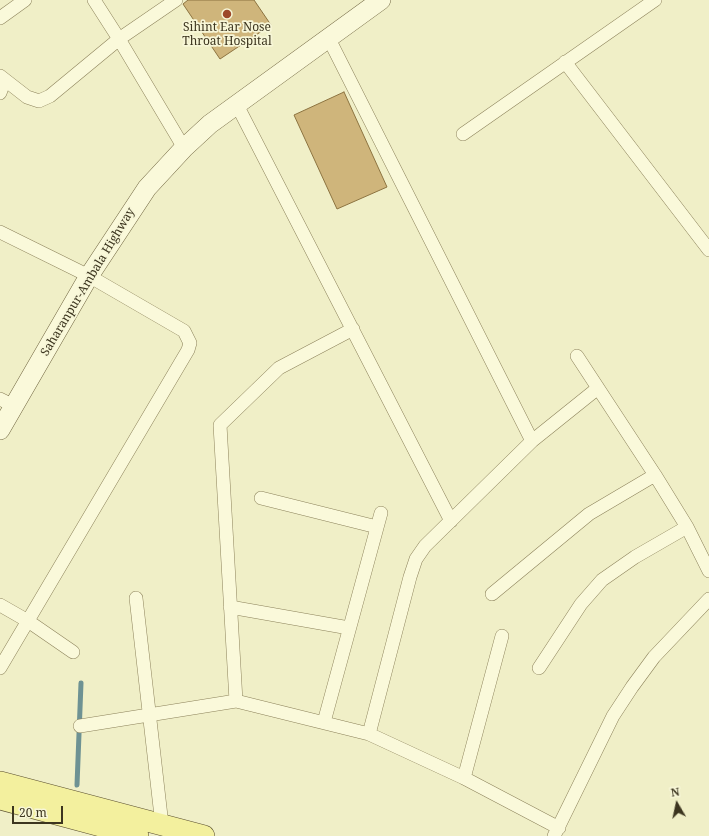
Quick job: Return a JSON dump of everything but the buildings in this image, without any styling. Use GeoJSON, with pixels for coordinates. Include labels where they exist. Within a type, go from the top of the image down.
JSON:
{"type":"FeatureCollection","features":[{"type":"Feature","properties":{"kind":"main road","name":"Saharanpur-Ambala Highway"},"geometry":{"type":"LineString","coordinates":[[0,430],[7,402],[147,188],[184,148],[210,124],[381,0]]}},
{"type":"Feature","properties":{"kind":"main road"},"geometry":{"type":"LineString","coordinates":[[0,782],[204,836]]}},
{"type":"Feature","properties":{"kind":"main road"},"geometry":{"type":"LineString","coordinates":[[0,799],[138,836]]}},
{"type":"Feature","properties":{"kind":"street"},"geometry":{"type":"LineString","coordinates":[[0,18],[25,0]]}},
{"type":"Feature","properties":{"kind":"street"},"geometry":{"type":"LineString","coordinates":[[94,0],[184,148]]}},
{"type":"Feature","properties":{"kind":"street"},"geometry":{"type":"LineString","coordinates":[[2,78],[27,98],[39,101],[50,96],[119,39],[176,0]]}},
{"type":"Feature","properties":{"kind":"street"},"geometry":{"type":"LineString","coordinates":[[463,134],[655,0]]}},
{"type":"Feature","properties":{"kind":"street"},"geometry":{"type":"LineString","coordinates":[[329,39],[532,441]]}},
{"type":"Feature","properties":{"kind":"street"},"geometry":{"type":"LineString","coordinates":[[565,62],[709,250]]}},
{"type":"Feature","properties":{"kind":"street"},"geometry":{"type":"LineString","coordinates":[[0,93],[2,78]]}},
{"type":"Feature","properties":{"kind":"street"},"geometry":{"type":"LineString","coordinates":[[237,105],[451,521]]}},
{"type":"Feature","properties":{"kind":"street"},"geometry":{"type":"LineString","coordinates":[[0,232],[89,276],[184,331],[190,343],[188,350],[0,668]]}},
{"type":"Feature","properties":{"kind":"street"},"geometry":{"type":"LineString","coordinates":[[236,701],[220,425],[279,368],[353,329]]}},
{"type":"Feature","properties":{"kind":"street"},"geometry":{"type":"LineString","coordinates":[[577,356],[686,527],[709,571]]}},
{"type":"Feature","properties":{"kind":"street"},"geometry":{"type":"LineString","coordinates":[[369,734],[410,577],[416,560],[425,546],[532,441],[598,388]]}},
{"type":"Feature","properties":{"kind":"street"},"geometry":{"type":"LineString","coordinates":[[492,594],[589,514],[654,475]]}},
{"type":"Feature","properties":{"kind":"street"},"geometry":{"type":"LineString","coordinates":[[262,498],[377,527]]}},
{"type":"Feature","properties":{"kind":"street"},"geometry":{"type":"LineString","coordinates":[[324,722],[381,513]]}},
{"type":"Feature","properties":{"kind":"street"},"geometry":{"type":"LineString","coordinates":[[539,668],[581,604],[602,580],[635,557],[686,527]]}},
{"type":"Feature","properties":{"kind":"street"},"geometry":{"type":"LineString","coordinates":[[136,598],[162,825]]}},
{"type":"Feature","properties":{"kind":"street"},"geometry":{"type":"LineString","coordinates":[[80,726],[236,701],[369,734],[464,778],[557,832],[613,716],[654,657],[709,599]]}},
{"type":"Feature","properties":{"kind":"street"},"geometry":{"type":"LineString","coordinates":[[0,605],[28,621],[73,652]]}},
{"type":"Feature","properties":{"kind":"street"},"geometry":{"type":"LineString","coordinates":[[230,607],[349,628]]}},
{"type":"Feature","properties":{"kind":"street"},"geometry":{"type":"LineString","coordinates":[[464,778],[502,636]]}},
{"type":"Feature","properties":{"kind":"waterway"},"geometry":{"type":"LineString","coordinates":[[77,785],[81,683]]}},
{"type":"Feature","properties":{"kind":"place","name":"Sihint Ear Nose Throat Hospital"},"geometry":{"type":"Point","coordinates":[227,14]}}]}
